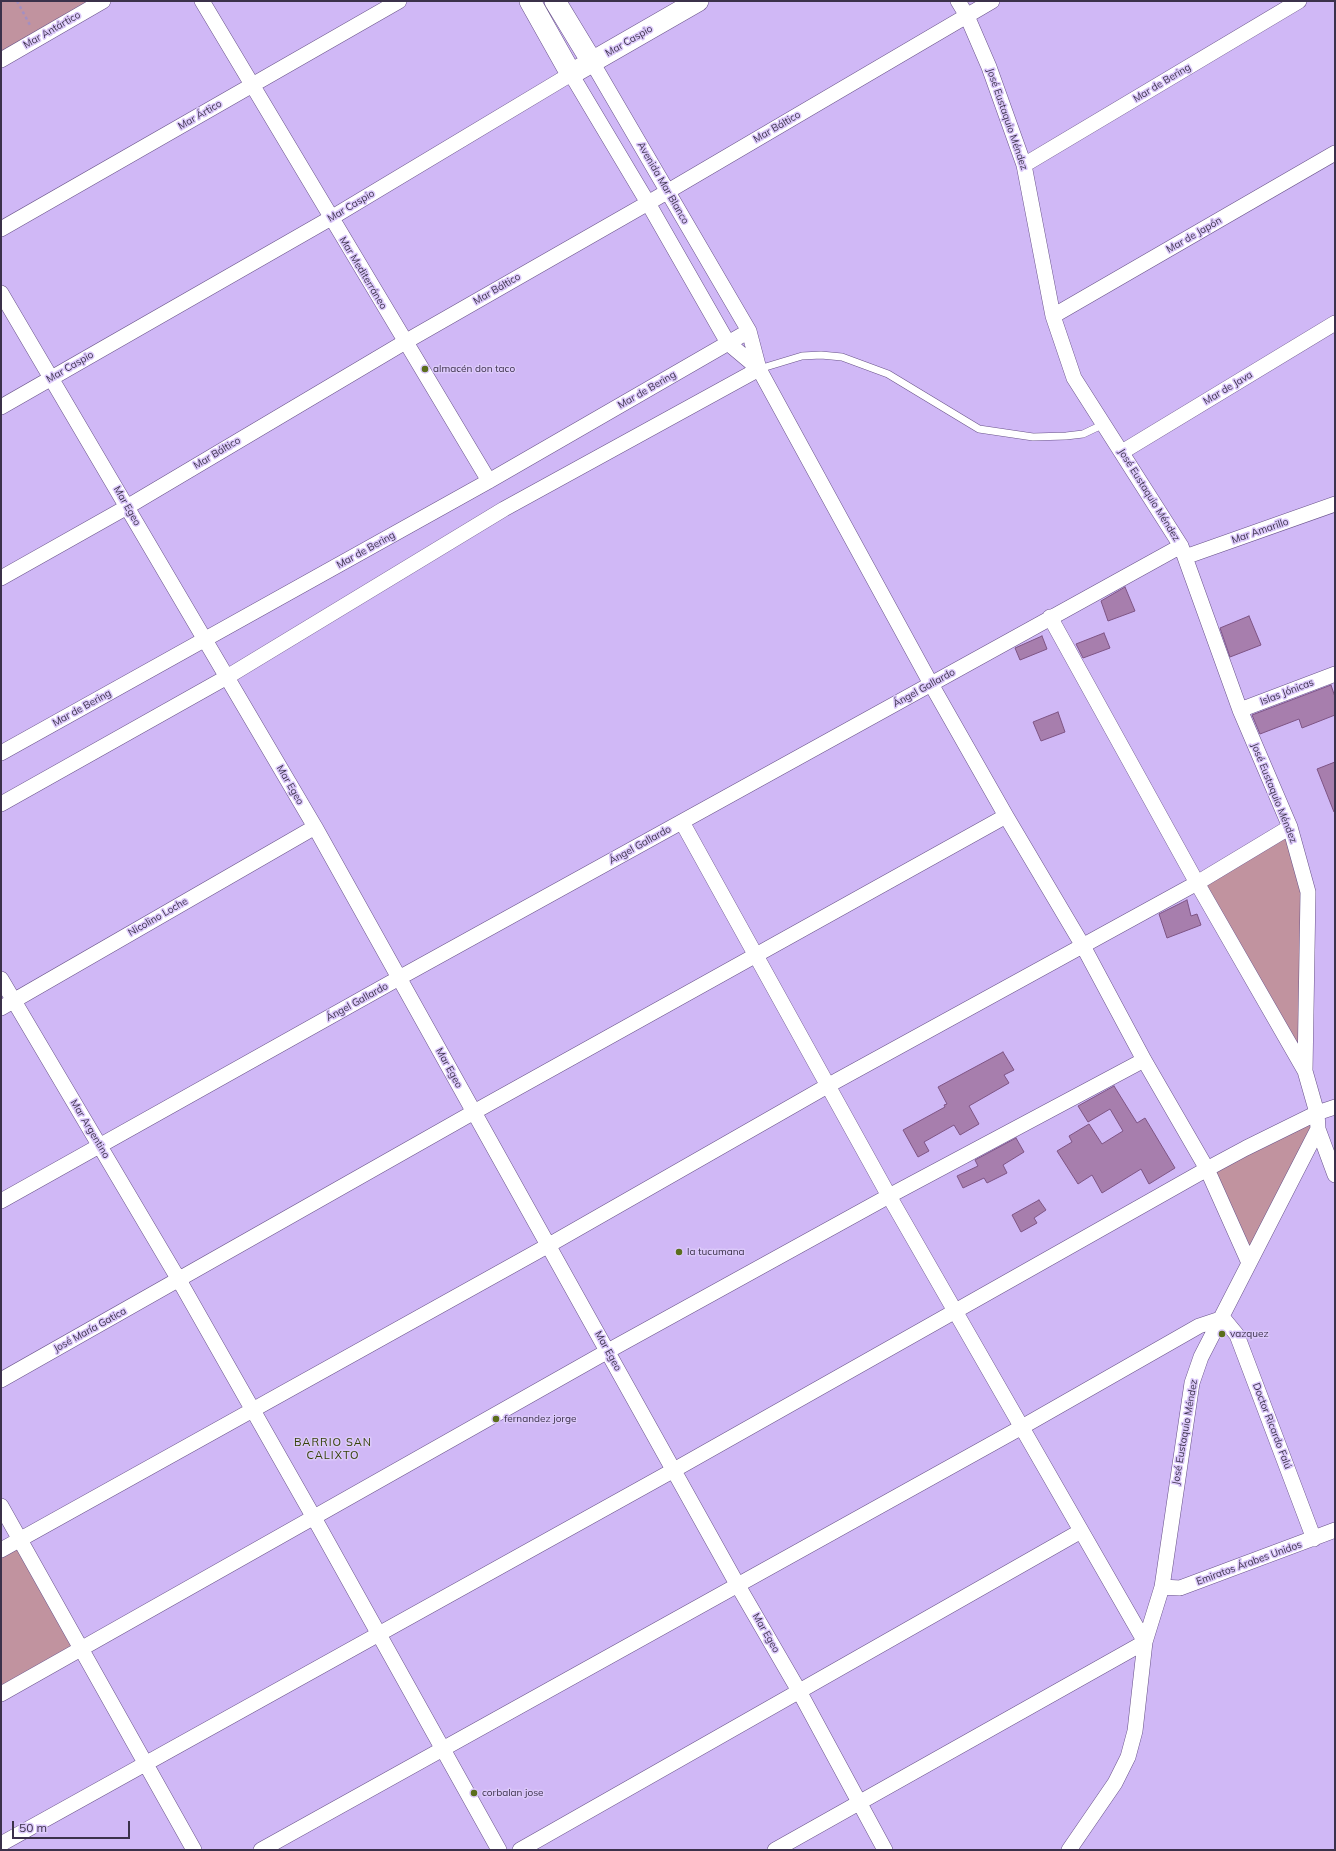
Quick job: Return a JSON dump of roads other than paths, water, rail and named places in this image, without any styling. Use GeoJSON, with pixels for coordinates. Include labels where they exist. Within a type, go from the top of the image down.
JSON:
{"type":"FeatureCollection","features":[{"type":"Feature","properties":{"kind":"street","name":"Mar Antártico"},"geometry":{"type":"LineString","coordinates":[[1,60],[103,1]]}},
{"type":"Feature","properties":{"kind":"street","name":"Mar Mediterráneo"},"geometry":{"type":"LineString","coordinates":[[202,1],[489,481]]}},
{"type":"Feature","properties":{"kind":"street","name":"Mar Ártico"},"geometry":{"type":"LineString","coordinates":[[1,229],[399,1]]}},
{"type":"Feature","properties":{"kind":"street"},"geometry":{"type":"LineString","coordinates":[[530,1],[728,343],[759,370],[931,684],[1006,816],[1083,946],[1144,1060],[1207,1169],[1250,1263]]}},
{"type":"Feature","properties":{"kind":"street","name":"Avenida Mar Blanco"},"geometry":{"type":"LineString","coordinates":[[555,1],[669,191],[749,331],[759,370]]}},
{"type":"Feature","properties":{"kind":"street","name":"Mar Caspio"},"geometry":{"type":"LineString","coordinates":[[1,407],[331,218],[571,74],[698,1]]}},
{"type":"Feature","properties":{"kind":"street","name":"José Eustaquio Méndez"},"geometry":{"type":"LineString","coordinates":[[958,1],[967,16],[988,67],[1024,165],[1053,316],[1074,378],[1122,452],[1183,552],[1240,710],[1290,827],[1308,892],[1305,1071]]}},
{"type":"Feature","properties":{"kind":"street","name":"Mar Báltico"},"geometry":{"type":"LineString","coordinates":[[1,578],[127,507],[405,342],[669,191],[992,1]]}},
{"type":"Feature","properties":{"kind":"street","name":"Mar de Bering"},"geometry":{"type":"LineString","coordinates":[[1024,165],[1299,1]]}},
{"type":"Feature","properties":{"kind":"street","name":"Mar de Japón"},"geometry":{"type":"LineString","coordinates":[[1053,316],[1335,153]]}},
{"type":"Feature","properties":{"kind":"street","name":"Mar Egeo"},"geometry":{"type":"LineString","coordinates":[[1,293],[52,377],[315,827],[737,1584],[799,1691],[858,1803],[885,1850]]}},
{"type":"Feature","properties":{"kind":"street","name":"Mar de Java"},"geometry":{"type":"LineString","coordinates":[[1122,452],[1335,323]]}},
{"type":"Feature","properties":{"kind":"street","name":"Mar de Bering"},"geometry":{"type":"LineString","coordinates":[[1,753],[489,481],[749,331]]}},
{"type":"Feature","properties":{"kind":"street"},"geometry":{"type":"LineString","coordinates":[[1,804],[227,677],[504,509],[759,370]]}},
{"type":"Feature","properties":{"kind":"street","name":"Mar Amarillo"},"geometry":{"type":"LineString","coordinates":[[1183,552],[1335,504]]}},
{"type":"Feature","properties":{"kind":"street","name":"Ángel Gallardo"},"geometry":{"type":"LineString","coordinates":[[1,1201],[399,978],[1050,617],[1183,552]]}},
{"type":"Feature","properties":{"kind":"street"},"geometry":{"type":"LineString","coordinates":[[1050,617],[1196,883],[1305,1071],[1318,1113],[1318,1129],[1335,1175]]}},
{"type":"Feature","properties":{"kind":"street","name":"Islas Jónicas"},"geometry":{"type":"LineString","coordinates":[[1240,710],[1335,674]]}},
{"type":"Feature","properties":{"kind":"street","name":"José María Gatica"},"geometry":{"type":"LineString","coordinates":[[1,1380],[474,1112],[757,956],[1006,816]]}},
{"type":"Feature","properties":{"kind":"street"},"geometry":{"type":"LineString","coordinates":[[682,822],[889,1196],[1145,1642],[775,1850]]}},
{"type":"Feature","properties":{"kind":"street","name":"Nicolino Loche"},"geometry":{"type":"LineString","coordinates":[[7,1004],[315,827]]}},
{"type":"Feature","properties":{"kind":"street"},"geometry":{"type":"LineString","coordinates":[[1,1550],[549,1245],[829,1086],[1196,883],[1290,827]]}},
{"type":"Feature","properties":{"kind":"street","name":"Mar Argentino"},"geometry":{"type":"LineString","coordinates":[[1,979],[7,1004],[100,1146],[179,1280],[313,1516],[499,1850]]}},
{"type":"Feature","properties":{"kind":"street"},"geometry":{"type":"LineString","coordinates":[[1,1694],[313,1516],[608,1351],[889,1196],[1144,1060]]}},
{"type":"Feature","properties":{"kind":"street"},"geometry":{"type":"LineString","coordinates":[[1,1844],[674,1470],[1207,1169],[1318,1113],[1335,1107]]}},
{"type":"Feature","properties":{"kind":"street","name":"José Eustaquio Méndez"},"geometry":{"type":"LineString","coordinates":[[1069,1850],[1115,1783],[1128,1757],[1135,1731],[1145,1642],[1162,1587],[1192,1383],[1201,1357],[1318,1129]]}},
{"type":"Feature","properties":{"kind":"street"},"geometry":{"type":"LineString","coordinates":[[261,1850],[737,1584],[1022,1427],[1199,1326],[1222,1318]]}},
{"type":"Feature","properties":{"kind":"street","name":"Doctor Ricardo Falú"},"geometry":{"type":"LineString","coordinates":[[1222,1318],[1237,1335],[1314,1539]]}},
{"type":"Feature","properties":{"kind":"street"},"geometry":{"type":"LineString","coordinates":[[1,1506],[194,1850]]}},
{"type":"Feature","properties":{"kind":"street","name":"Emiratos Árabes Unidos"},"geometry":{"type":"LineString","coordinates":[[1162,1587],[1180,1588],[1335,1530]]}},
{"type":"Feature","properties":{"kind":"street"},"geometry":{"type":"LineString","coordinates":[[520,1850],[1081,1531]]}},
{"type":"Feature","properties":{"kind":"lane"},"geometry":{"type":"LineString","coordinates":[[759,370],[802,356],[821,355],[842,357],[888,374],[978,429],[1033,437],[1066,436],[1083,434],[1104,424]]}},
{"type":"Feature","properties":{"kind":"place","name":"almacén don taco"},"geometry":{"type":"Point","coordinates":[425,369]}},
{"type":"Feature","properties":{"kind":"place","name":"la tucumana"},"geometry":{"type":"Point","coordinates":[679,1252]}},
{"type":"Feature","properties":{"kind":"place","name":"vazquez"},"geometry":{"type":"Point","coordinates":[1222,1334]}},
{"type":"Feature","properties":{"kind":"place","name":"fernandez jorge"},"geometry":{"type":"Point","coordinates":[496,1419]}},
{"type":"Feature","properties":{"kind":"place","name":"corbalan jose"},"geometry":{"type":"Point","coordinates":[474,1793]}},
{"type":"Feature","properties":{"kind":"district","name":"BARRIO SAN CALIXTO"},"geometry":{"type":"Point","coordinates":[333,1449]}}]}
